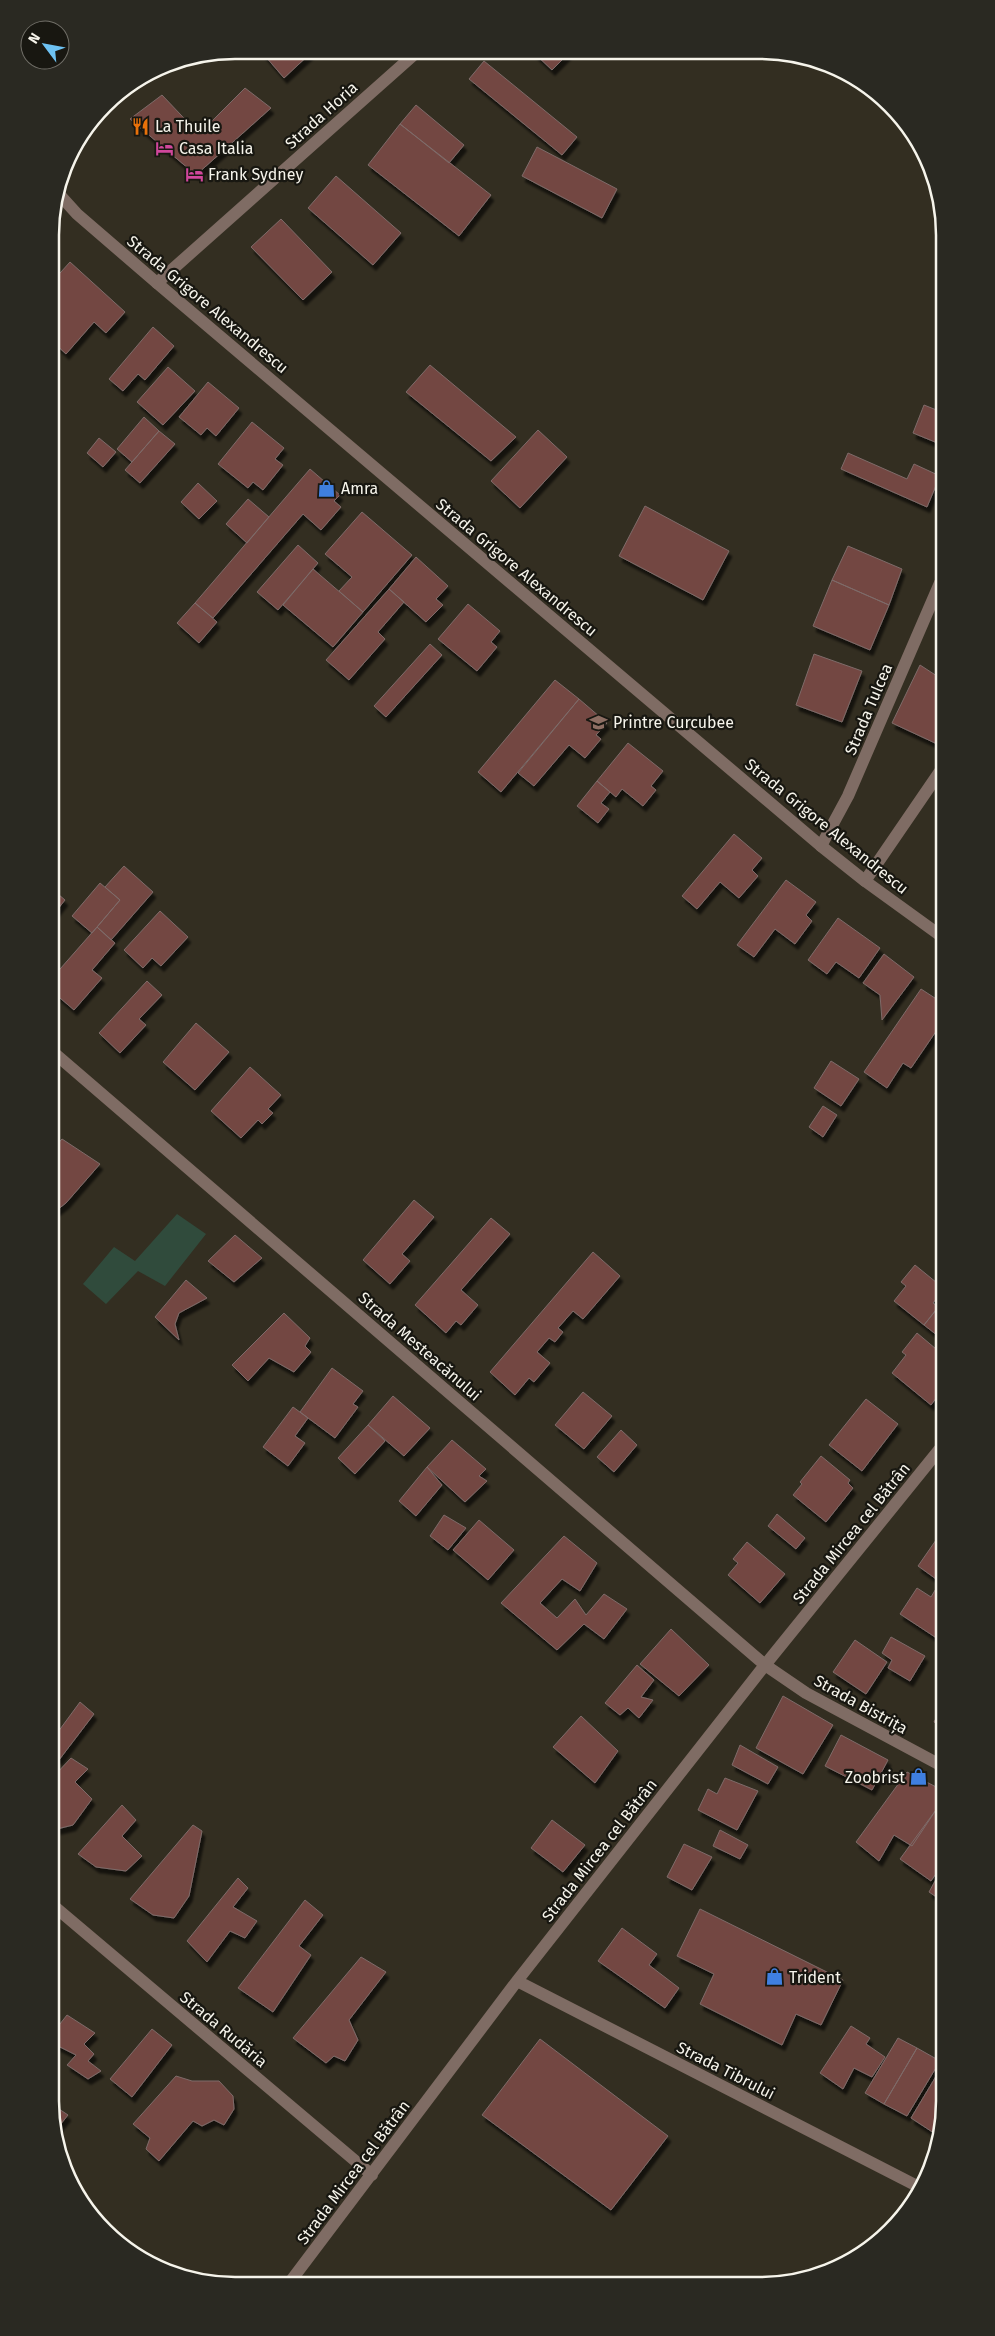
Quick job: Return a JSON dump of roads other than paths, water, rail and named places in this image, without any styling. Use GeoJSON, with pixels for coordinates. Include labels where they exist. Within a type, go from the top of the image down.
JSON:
{"type":"FeatureCollection","features":[{"type":"Feature","properties":{"kind":"street","name":"Strada Horia"},"geometry":{"type":"LineString","coordinates":[[157,283],[409,59]]}},
{"type":"Feature","properties":{"kind":"street","name":"Strada Grigore Alexandrescu"},"geometry":{"type":"LineString","coordinates":[[63,198],[77,214],[157,283],[821,846],[865,881],[936,932]]}},
{"type":"Feature","properties":{"kind":"street","name":"Strada Grigore Alexandrescu"},"geometry":{"type":"LineString","coordinates":[[61,206],[77,214]]}},
{"type":"Feature","properties":{"kind":"street","name":"Strada Tulcea"},"geometry":{"type":"LineString","coordinates":[[821,846],[848,796],[936,592]]}},
{"type":"Feature","properties":{"kind":"street"},"geometry":{"type":"LineString","coordinates":[[865,881],[936,776]]}},
{"type":"Feature","properties":{"kind":"street","name":"Strada Mesteacănului"},"geometry":{"type":"LineString","coordinates":[[59,1057],[765,1665]]}},
{"type":"Feature","properties":{"kind":"street","name":"Strada Mircea cel Bătrân"},"geometry":{"type":"LineString","coordinates":[[294,2277],[517,1982],[765,1665],[936,1454]]}},
{"type":"Feature","properties":{"kind":"street","name":"Strada Bistrița"},"geometry":{"type":"LineString","coordinates":[[765,1665],[806,1693],[936,1763]]}},
{"type":"Feature","properties":{"kind":"street","name":"Strada Rudăria"},"geometry":{"type":"LineString","coordinates":[[59,1911],[372,2176]]}},
{"type":"Feature","properties":{"kind":"street","name":"Strada Tibrului"},"geometry":{"type":"LineString","coordinates":[[517,1982],[915,2185]]}},
{"type":"Feature","properties":{"kind":"place","name":"La Thuile"},"geometry":{"type":"Point","coordinates":[141,126]}},
{"type":"Feature","properties":{"kind":"place","name":"Casa Italia"},"geometry":{"type":"Point","coordinates":[165,148]}},
{"type":"Feature","properties":{"kind":"place","name":"Frank Sydney"},"geometry":{"type":"Point","coordinates":[194,174]}},
{"type":"Feature","properties":{"kind":"place","name":"Amra"},"geometry":{"type":"Point","coordinates":[327,488]}},
{"type":"Feature","properties":{"kind":"place","name":"Printre Curcubee"},"geometry":{"type":"Point","coordinates":[599,722]}},
{"type":"Feature","properties":{"kind":"place","name":"Zoobrist"},"geometry":{"type":"Point","coordinates":[919,1777]}},
{"type":"Feature","properties":{"kind":"place","name":"Trident"},"geometry":{"type":"Point","coordinates":[775,1977]}}]}
